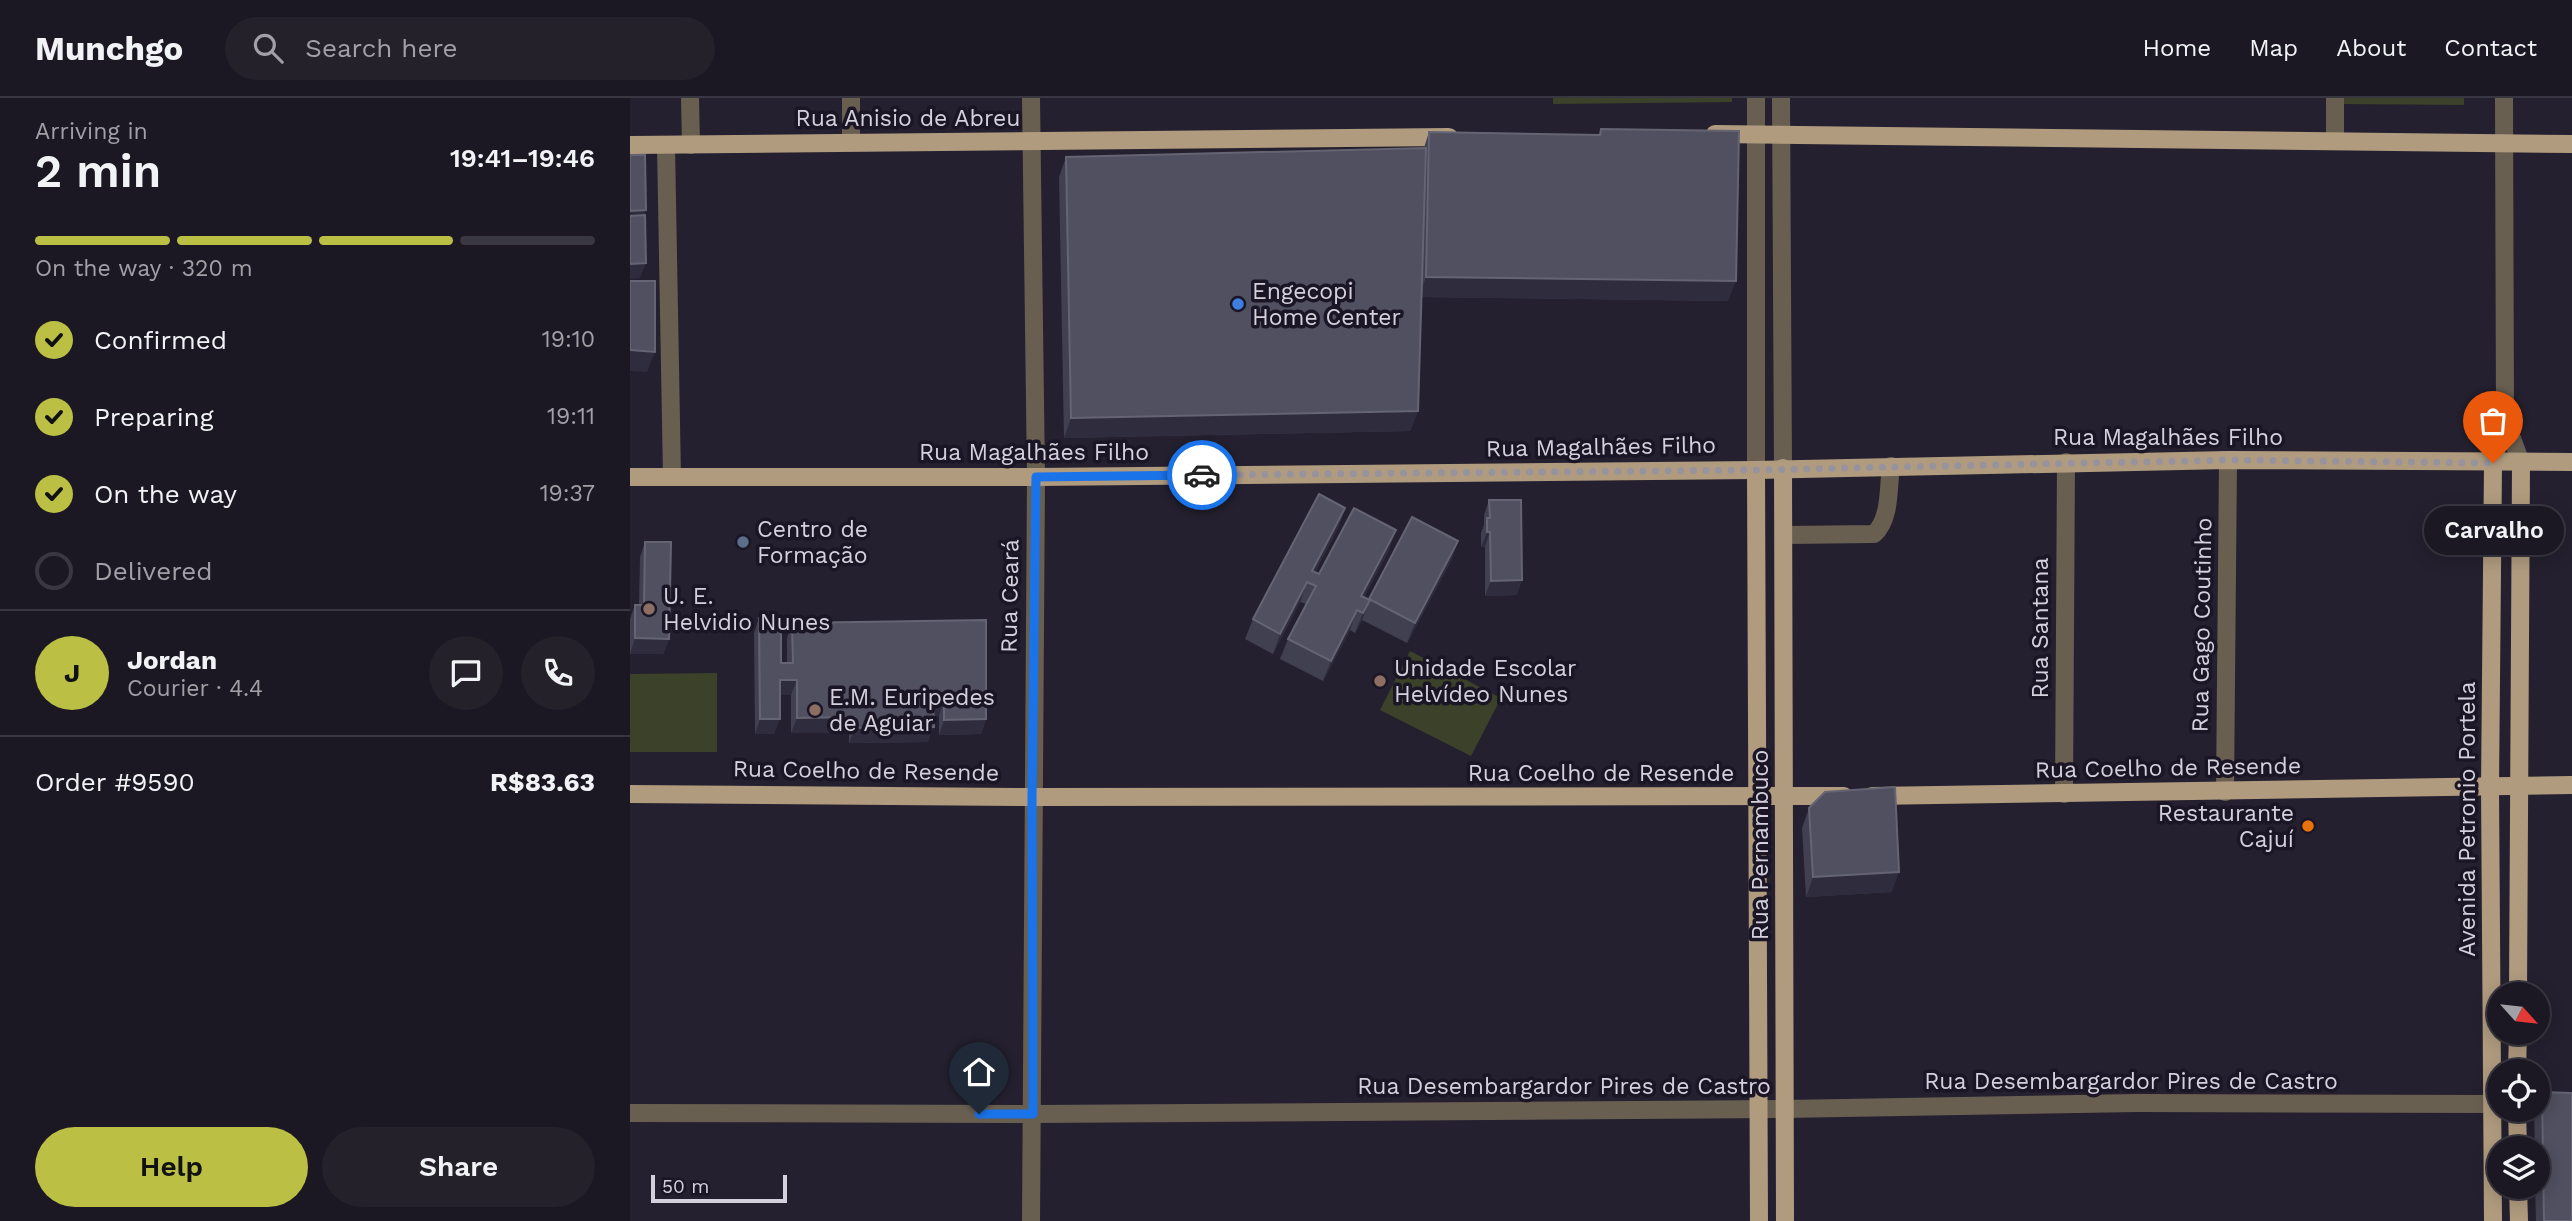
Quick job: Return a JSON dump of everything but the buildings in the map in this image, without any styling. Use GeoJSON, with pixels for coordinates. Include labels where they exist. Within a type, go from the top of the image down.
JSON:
{"type":"FeatureCollection","features":[{"type":"Feature","properties":{"kind":"main road"},"geometry":{"type":"LineString","coordinates":[[1691,134],[2572,144]]}},
{"type":"Feature","properties":{"kind":"main road","name":"Rua Anisio de Abreu"},"geometry":{"type":"LineString","coordinates":[[630,145],[1471,137]]}},
{"type":"Feature","properties":{"kind":"main road","name":"Rua Magalhães Filho"},"geometry":{"type":"LineString","coordinates":[[630,477],[1036,477],[1756,470],[2228,460],[2572,462]]}},
{"type":"Feature","properties":{"kind":"main road","name":"Avenida Petronio Portela"},"geometry":{"type":"LineString","coordinates":[[2493,463],[2490,788],[2495,1059]]}},
{"type":"Feature","properties":{"kind":"main road","name":"Avenida Petronio Portela"},"geometry":{"type":"LineString","coordinates":[[2518,982],[2521,463]]}},
{"type":"Feature","properties":{"kind":"main road","name":"Rua Pernambuco"},"geometry":{"type":"LineString","coordinates":[[1783,468],[1785,1221]]}},
{"type":"Feature","properties":{"kind":"main road","name":"Rua Pernambuco"},"geometry":{"type":"LineString","coordinates":[[1756,470],[1759,1221]]}},
{"type":"Feature","properties":{"kind":"main road","name":"Rua Coelho de Resende"},"geometry":{"type":"LineString","coordinates":[[630,794],[1758,797],[2572,785]]}},
{"type":"Feature","properties":{"kind":"main road","name":"Avenida Petronio Portela"},"geometry":{"type":"LineString","coordinates":[[2493,1221],[2496,1122]]}},
{"type":"Feature","properties":{"kind":"main road"},"geometry":{"type":"LineString","coordinates":[[2518,1199],[2519,1221]]}},
{"type":"Feature","properties":{"kind":"street"},"geometry":{"type":"LineString","coordinates":[[690,98],[691,145]]}},
{"type":"Feature","properties":{"kind":"street"},"geometry":{"type":"LineString","coordinates":[[850,142],[851,98]]}},
{"type":"Feature","properties":{"kind":"street","name":"Rua Ceará"},"geometry":{"type":"LineString","coordinates":[[1031,98],[1036,477],[1031,1221]]}},
{"type":"Feature","properties":{"kind":"street"},"geometry":{"type":"LineString","coordinates":[[1756,98],[1756,470]]}},
{"type":"Feature","properties":{"kind":"street"},"geometry":{"type":"LineString","coordinates":[[1781,98],[1783,468]]}},
{"type":"Feature","properties":{"kind":"street"},"geometry":{"type":"LineString","coordinates":[[2335,98],[2335,141]]}},
{"type":"Feature","properties":{"kind":"street","name":"Avenida Petronio Portela"},"geometry":{"type":"LineString","coordinates":[[2493,463],[2505,419],[2504,98]]}},
{"type":"Feature","properties":{"kind":"street"},"geometry":{"type":"LineString","coordinates":[[666,145],[672,477]]}},
{"type":"Feature","properties":{"kind":"street","name":"Avenida Petronio Portela"},"geometry":{"type":"LineString","coordinates":[[2505,419],[2521,463]]}},
{"type":"Feature","properties":{"kind":"street","name":"Rua Gago Coutinho"},"geometry":{"type":"LineString","coordinates":[[2225,792],[2228,460]]}},
{"type":"Feature","properties":{"kind":"street","name":"Rua Santana"},"geometry":{"type":"LineString","coordinates":[[2064,794],[2066,462]]}},
{"type":"Feature","properties":{"kind":"street"},"geometry":{"type":"LineString","coordinates":[[1785,535],[1874,534],[1882,527],[1885,517],[1891,466]]}},
{"type":"Feature","properties":{"kind":"street","name":"Rua Desembargardor Pires de Castro"},"geometry":{"type":"LineString","coordinates":[[630,1113],[1033,1114],[1784,1109],[2138,1103],[2487,1104]]}},
{"type":"Feature","properties":{"kind":"green space"},"geometry":{"type":"Polygon","coordinates":[[[1553,98],[1732,98],[1732,102],[1553,104],[1553,98]]]}},
{"type":"Feature","properties":{"kind":"green space"},"geometry":{"type":"Polygon","coordinates":[[[2341,98],[2464,98],[2464,105],[2341,104],[2341,98]]]}},
{"type":"Feature","properties":{"kind":"green space"},"geometry":{"type":"Polygon","coordinates":[[[1410,651],[1501,698],[1471,756],[1380,710],[1410,651]]]}},
{"type":"Feature","properties":{"kind":"green space"},"geometry":{"type":"Polygon","coordinates":[[[717,673],[717,752],[630,752],[630,674],[717,673]]]}},
{"type":"Feature","properties":{"kind":"way so far"},"geometry":{"type":"LineString","coordinates":[[1202,475],[1756,470],[2228,460],[2493,463]]}},
{"type":"Feature","properties":{"kind":"place","name":"Engecopi Home Center"},"geometry":{"type":"Point","coordinates":[1238,304]}},
{"type":"Feature","properties":{"kind":"place","name":"Carvalho"},"geometry":{"type":"Point","coordinates":[2493,463]}},
{"type":"Feature","properties":{"kind":"place","name":"Centro de Formação"},"geometry":{"type":"Point","coordinates":[743,542]}},
{"type":"Feature","properties":{"kind":"place","name":"U. E. Helvidio Nunes"},"geometry":{"type":"Point","coordinates":[649,609]}},
{"type":"Feature","properties":{"kind":"place","name":"Unidade Escolar Helvídeo Nunes"},"geometry":{"type":"Point","coordinates":[1380,681]}},
{"type":"Feature","properties":{"kind":"place","name":"E.M. Euripedes de Aguiar"},"geometry":{"type":"Point","coordinates":[815,710]}},
{"type":"Feature","properties":{"kind":"place","name":"Restaurante Cajuí"},"geometry":{"type":"Point","coordinates":[2308,826]}},
{"type":"Feature","properties":{"kind":"route"},"geometry":{"type":"LineString","coordinates":[[979,1114],[1033,1114],[1032,797],[1036,477],[1202,475]]}}]}
